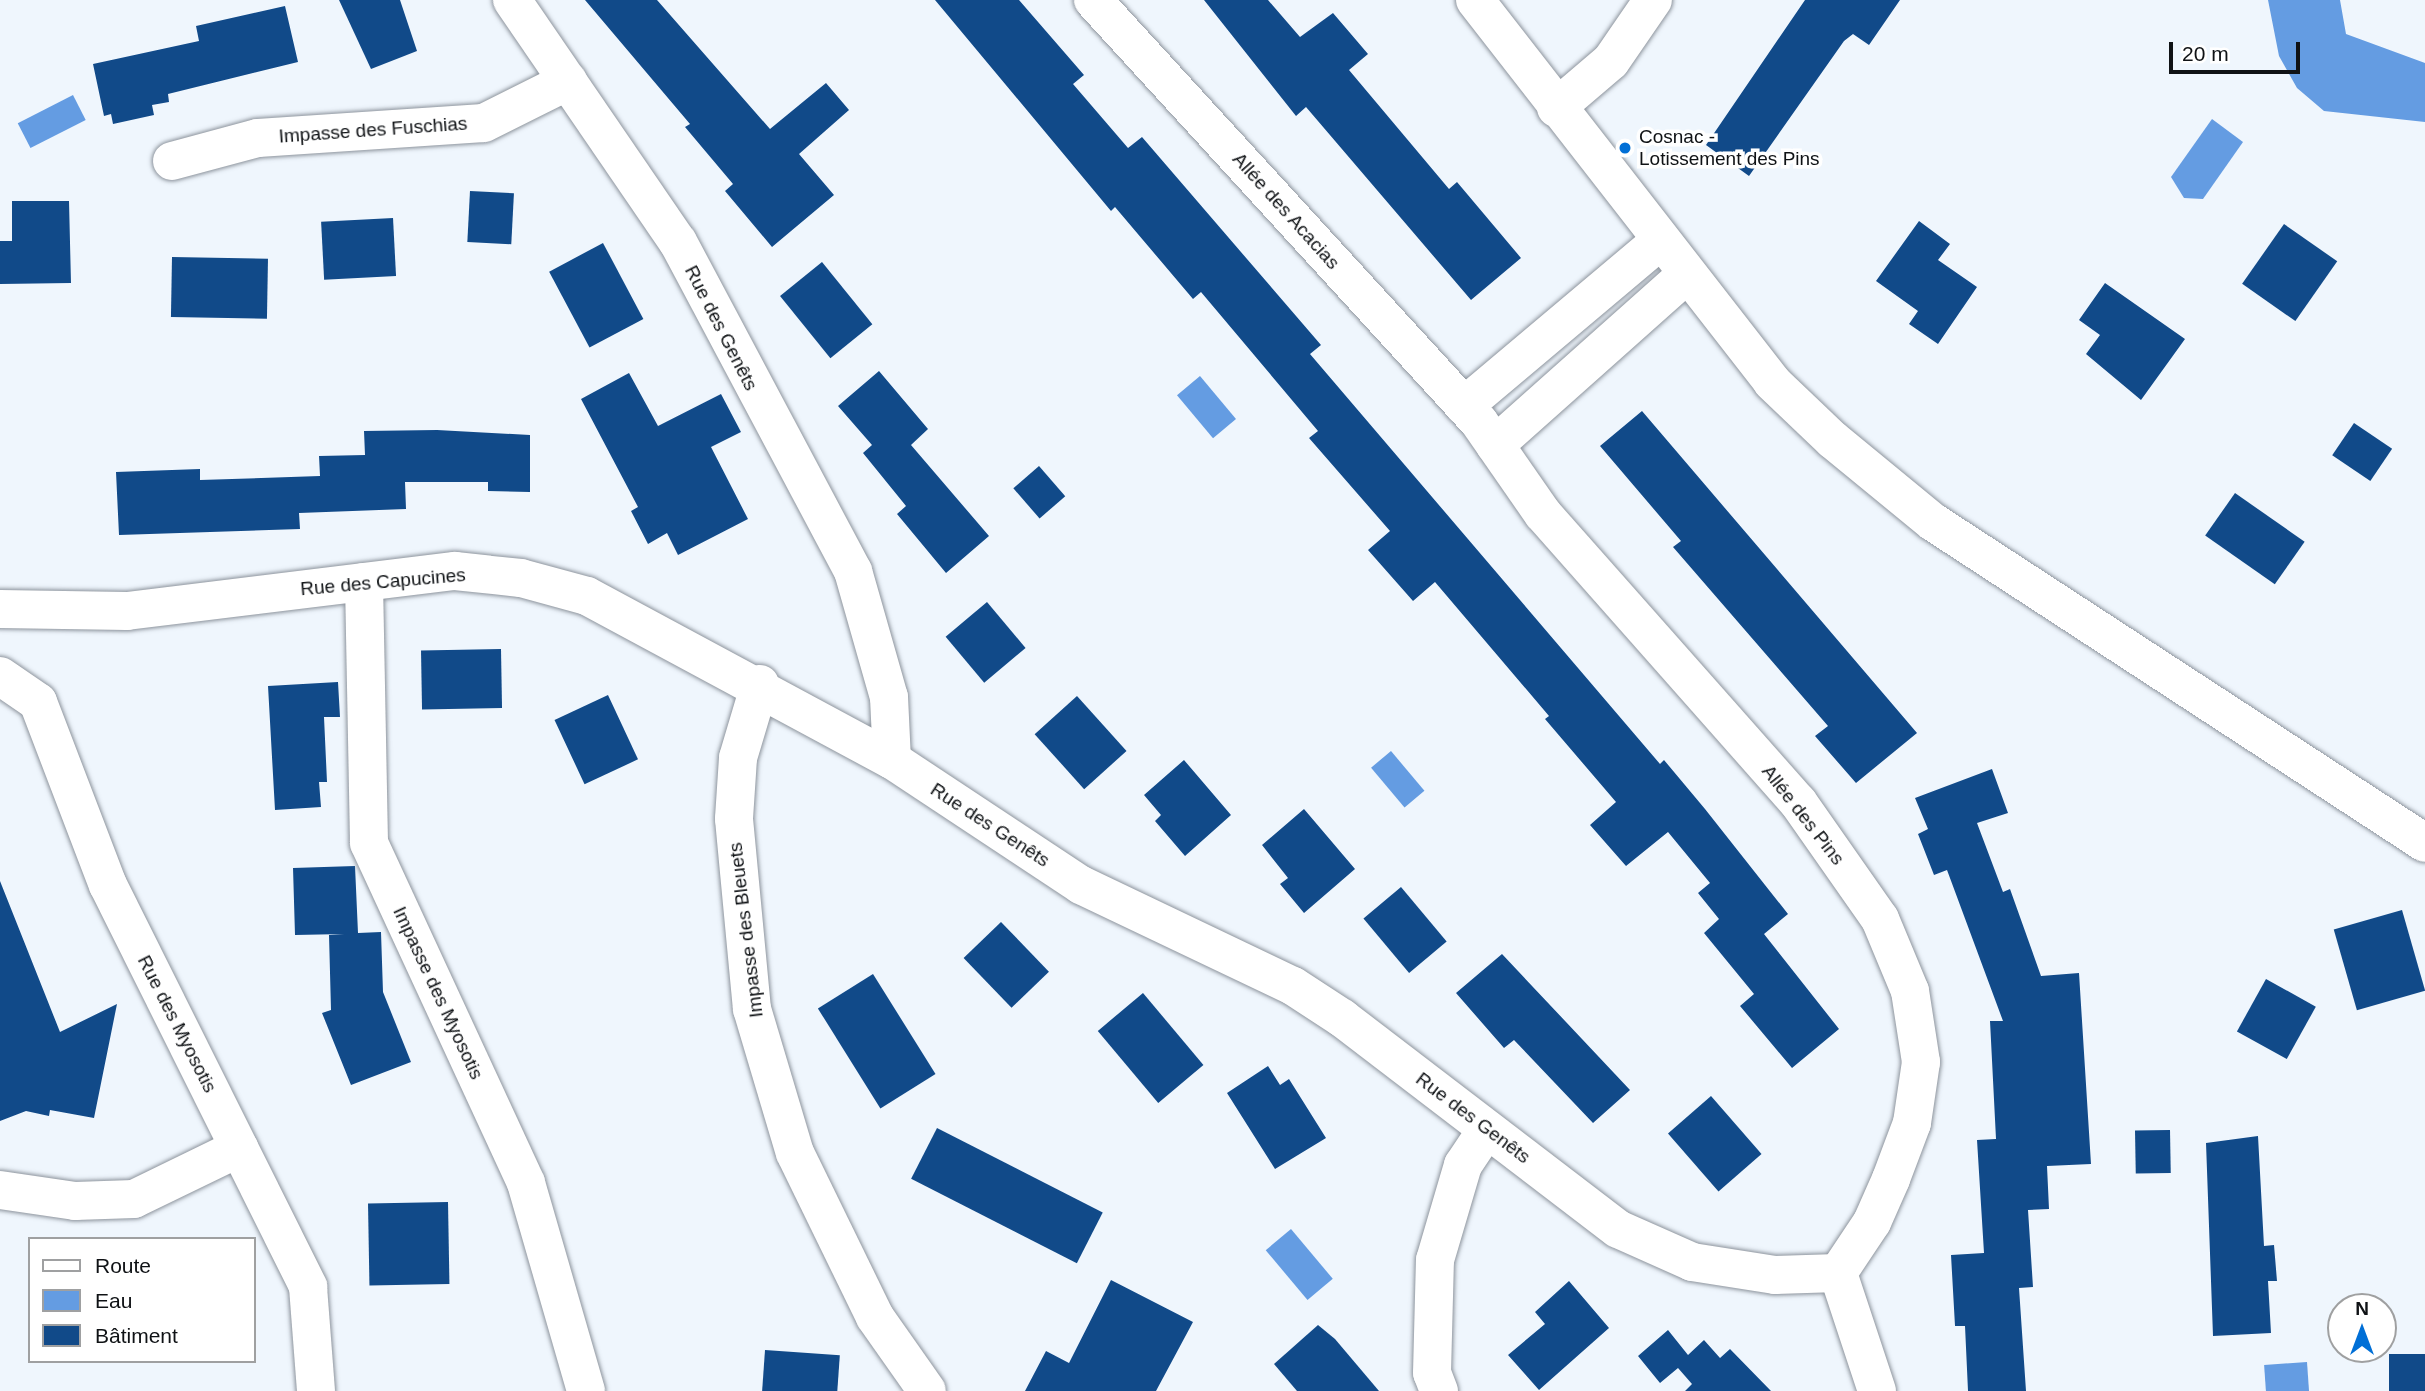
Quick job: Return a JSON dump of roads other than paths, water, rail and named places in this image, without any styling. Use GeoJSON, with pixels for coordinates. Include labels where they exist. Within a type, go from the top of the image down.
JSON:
{"type":"FeatureCollection","features":[{"type":"Feature","properties":{"kind":"street","name":"Rue des Genêts"},"geometry":{"type":"LineString","coordinates":[[512,0],[678,242],[853,571],[889,697],[892,761],[1081,885],[1293,986],[1618,1229],[1692,1262],[1775,1275],[1838,1273]]}},
{"type":"Feature","properties":{"kind":"street","name":"Allée des Acacias"},"geometry":{"type":"LineString","coordinates":[[1093,0],[1479,424]]}},
{"type":"Feature","properties":{"kind":"street"},"geometry":{"type":"LineString","coordinates":[[1475,0],[1659,242],[1772,382],[1933,522],[2425,843]]}},
{"type":"Feature","properties":{"kind":"street"},"geometry":{"type":"LineString","coordinates":[[1556,108],[1611,61],[1653,0]]}},
{"type":"Feature","properties":{"kind":"street","name":"Impasse des Fuschias"},"geometry":{"type":"LineString","coordinates":[[173,161],[258,138],[484,123],[568,81]]}},
{"type":"Feature","properties":{"kind":"street"},"geometry":{"type":"LineString","coordinates":[[1479,424],[1659,242]]}},
{"type":"Feature","properties":{"kind":"street"},"geometry":{"type":"LineString","coordinates":[[1479,424],[1686,275]]}},
{"type":"Feature","properties":{"kind":"street","name":"Allée des Pins"},"geometry":{"type":"LineString","coordinates":[[1479,424],[1543,513],[1798,802],[1880,919],[1910,991],[1921,1062],[1912,1123],[1891,1179],[1872,1222],[1838,1273]]}},
{"type":"Feature","properties":{"kind":"street","name":"Rue des Capucines"},"geometry":{"type":"LineString","coordinates":[[0,609],[127,611],[455,571],[521,578],[587,596],[760,684],[892,761]]}},
{"type":"Feature","properties":{"kind":"street","name":"Impasse des Myosotis"},"geometry":{"type":"LineString","coordinates":[[364,582],[369,843],[526,1183],[586,1391]]}},
{"type":"Feature","properties":{"kind":"street","name":"Rue des Myosotis"},"geometry":{"type":"LineString","coordinates":[[0,676],[38,702],[108,885],[308,1287],[316,1391]]}},
{"type":"Feature","properties":{"kind":"street","name":"Impasse des Bleuets"},"geometry":{"type":"LineString","coordinates":[[760,684],[738,758],[734,819],[752,1009],[795,1153],[875,1317],[927,1391]]}},
{"type":"Feature","properties":{"kind":"street"},"geometry":{"type":"LineString","coordinates":[[1439,1391],[1432,1373],[1435,1259],[1463,1165],[1487,1129]]}},
{"type":"Feature","properties":{"kind":"street"},"geometry":{"type":"LineString","coordinates":[[0,1191],[75,1201],[134,1199],[239,1148]]}},
{"type":"Feature","properties":{"kind":"street"},"geometry":{"type":"LineString","coordinates":[[1838,1273],[1877,1391]]}},
{"type":"Feature","properties":{"kind":"water"},"geometry":{"type":"Polygon","coordinates":[[[2268,0],[2340,0],[2346,34],[2425,63],[2425,122],[2324,111],[2297,88],[2279,56],[2268,0]]]}},
{"type":"Feature","properties":{"kind":"water"},"geometry":{"type":"Polygon","coordinates":[[[73,95],[86,120],[30,148],[18,123],[73,95]]]}},
{"type":"Feature","properties":{"kind":"water"},"geometry":{"type":"Polygon","coordinates":[[[2212,119],[2243,142],[2203,199],[2184,198],[2171,177],[2212,119]]]}},
{"type":"Feature","properties":{"kind":"water"},"geometry":{"type":"Polygon","coordinates":[[[1200,376],[1236,419],[1213,438],[1177,395],[1200,376]]]}},
{"type":"Feature","properties":{"kind":"water"},"geometry":{"type":"Polygon","coordinates":[[[1391,751],[1424,791],[1405,808],[1371,768],[1391,751]]]}},
{"type":"Feature","properties":{"kind":"water"},"geometry":{"type":"Polygon","coordinates":[[[1291,1229],[1333,1279],[1308,1300],[1266,1250],[1291,1229]]]}},
{"type":"Feature","properties":{"kind":"water"},"geometry":{"type":"Polygon","coordinates":[[[2307,1362],[2309,1391],[2266,1391],[2264,1365],[2307,1362]]]}},
{"type":"Feature","properties":{"kind":"place","name":"Cosnac - Lotissement des Pins"},"geometry":{"type":"Point","coordinates":[1625,148]}}]}
